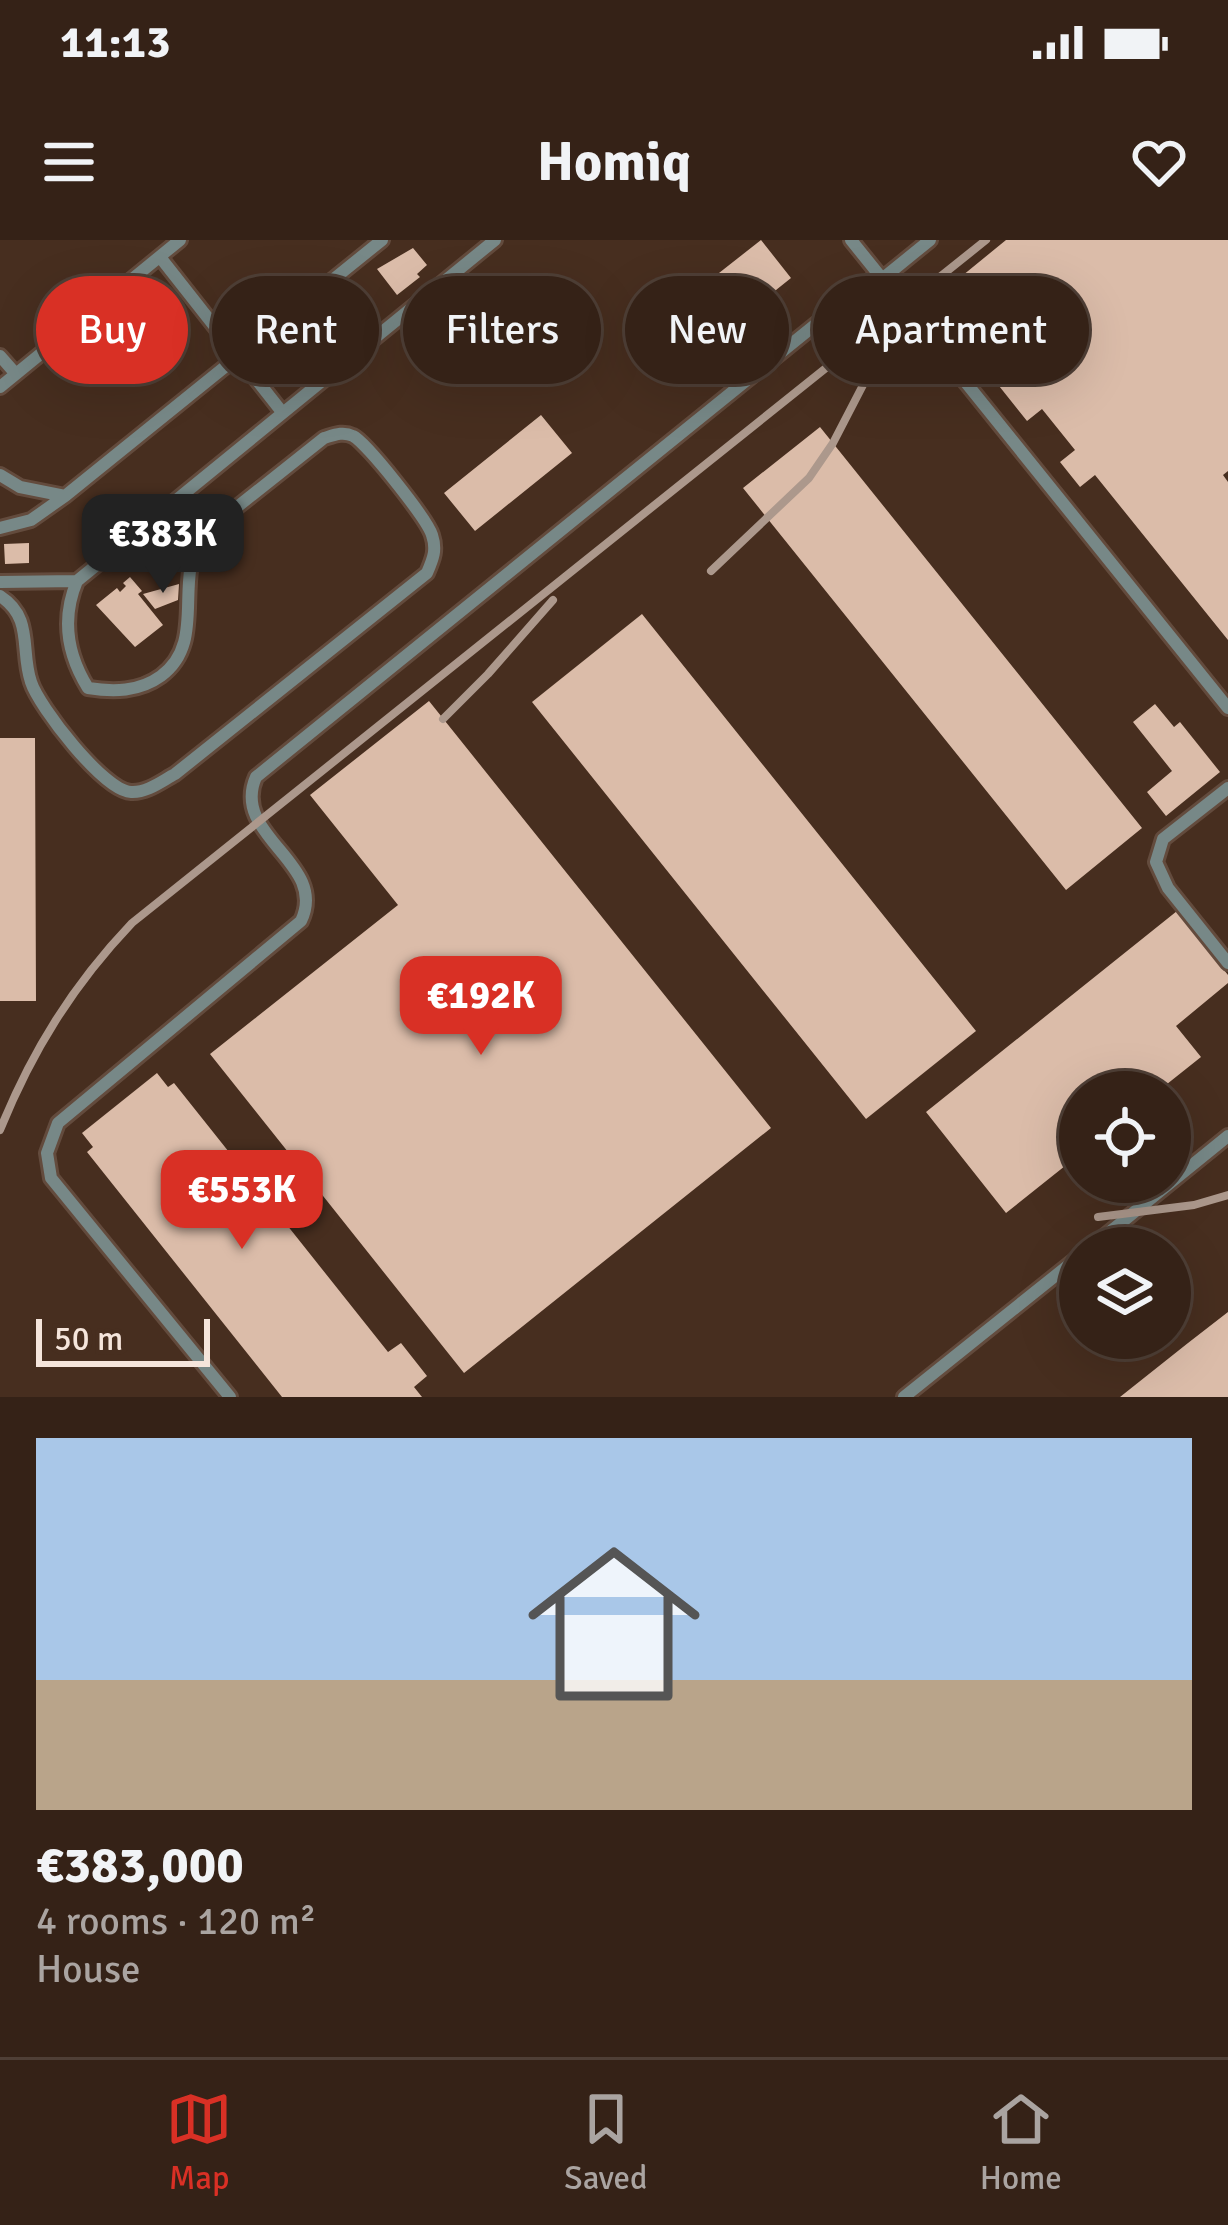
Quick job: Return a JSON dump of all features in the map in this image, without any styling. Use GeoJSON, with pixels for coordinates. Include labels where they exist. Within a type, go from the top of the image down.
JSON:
{"type":"FeatureCollection","features":[{"type":"Feature","properties":{"kind":"lane"},"geometry":{"type":"LineString","coordinates":[[0,387],[181,240]]}},
{"type":"Feature","properties":{"kind":"lane"},"geometry":{"type":"LineString","coordinates":[[338,276],[382,240]]}},
{"type":"Feature","properties":{"kind":"lane"},"geometry":{"type":"LineString","coordinates":[[0,596],[26,629],[30,680],[42,703],[101,776],[116,788],[132,792],[175,774],[427,573],[435,555],[433,537],[420,513],[356,436],[339,433],[324,438],[203,534],[191,551],[187,641],[177,664],[151,683],[114,692],[88,688],[73,664],[67,635],[68,602],[77,581],[495,240]]}},
{"type":"Feature","properties":{"kind":"lane"},"geometry":{"type":"LineString","coordinates":[[851,240],[880,276],[930,240]]}},
{"type":"Feature","properties":{"kind":"lane"},"geometry":{"type":"LineString","coordinates":[[160,257],[212,324]]}},
{"type":"Feature","properties":{"kind":"lane"},"geometry":{"type":"LineString","coordinates":[[230,1397],[51,1178],[47,1153],[58,1123],[301,921],[308,906],[305,882],[257,820],[251,800],[256,777],[813,330]]}},
{"type":"Feature","properties":{"kind":"lane"},"geometry":{"type":"LineString","coordinates":[[0,356],[16,373]]}},
{"type":"Feature","properties":{"kind":"lane"},"geometry":{"type":"LineString","coordinates":[[0,528],[31,520],[212,379]]}},
{"type":"Feature","properties":{"kind":"lane"},"geometry":{"type":"LineString","coordinates":[[259,384],[282,412]]}},
{"type":"Feature","properties":{"kind":"lane"},"geometry":{"type":"LineString","coordinates":[[967,384],[1228,708]]}},
{"type":"Feature","properties":{"kind":"lane"},"geometry":{"type":"LineString","coordinates":[[0,476],[20,487],[65,496]]}},
{"type":"Feature","properties":{"kind":"lane"},"geometry":{"type":"LineString","coordinates":[[0,582],[77,581]]}},
{"type":"Feature","properties":{"kind":"lane"},"geometry":{"type":"LineString","coordinates":[[1228,788],[1162,839],[1156,862],[1168,888],[1228,963]]}},
{"type":"Feature","properties":{"kind":"lane"},"geometry":{"type":"LineString","coordinates":[[1116,1227],[1228,1136]]}},
{"type":"Feature","properties":{"kind":"lane"},"geometry":{"type":"LineString","coordinates":[[904,1397],[1059,1273]]}},
{"type":"Feature","properties":{"kind":"building"},"geometry":{"type":"Polygon","coordinates":[[[761,240],[791,278],[789,276],[715,276],[761,240]]]}},
{"type":"Feature","properties":{"kind":"building"},"geometry":{"type":"Polygon","coordinates":[[[1006,240],[1228,240],[1228,471],[1223,475],[1228,482],[1228,640],[1095,475],[1080,487],[1060,462],[1075,450],[1042,409],[1027,421],[998,384],[1089,384],[1089,276],[962,276],[1006,240]]]}},
{"type":"Feature","properties":{"kind":"building"},"geometry":{"type":"Polygon","coordinates":[[[413,248],[427,265],[419,276],[403,276],[403,290],[397,295],[377,269],[413,248]]]}},
{"type":"Feature","properties":{"kind":"building"},"geometry":{"type":"Polygon","coordinates":[[[541,415],[572,453],[475,531],[444,493],[541,415]]]}},
{"type":"Feature","properties":{"kind":"building"},"geometry":{"type":"Polygon","coordinates":[[[820,427],[1142,828],[1066,890],[743,488],[820,427]]]}},
{"type":"Feature","properties":{"kind":"building"},"geometry":{"type":"Polygon","coordinates":[[[29,543],[29,563],[5,564],[4,544],[29,543]]]}},
{"type":"Feature","properties":{"kind":"building"},"geometry":{"type":"Polygon","coordinates":[[[130,577],[163,625],[135,647],[96,605],[117,588],[120,592],[130,577]]]}},
{"type":"Feature","properties":{"kind":"building"},"geometry":{"type":"Polygon","coordinates":[[[179,584],[178,600],[155,609],[143,594],[179,584]]]}},
{"type":"Feature","properties":{"kind":"building"},"geometry":{"type":"Polygon","coordinates":[[[642,614],[976,1031],[866,1119],[532,702],[642,614]]]}},
{"type":"Feature","properties":{"kind":"building"},"geometry":{"type":"Polygon","coordinates":[[[429,701],[771,1128],[464,1373],[210,1054],[398,905],[310,795],[429,701]]]}},
{"type":"Feature","properties":{"kind":"building"},"geometry":{"type":"Polygon","coordinates":[[[1155,704],[1174,727],[1180,722],[1220,772],[1166,816],[1147,792],[1172,771],[1133,722],[1155,704]]]}},
{"type":"Feature","properties":{"kind":"building"},"geometry":{"type":"Polygon","coordinates":[[[0,738],[35,738],[36,1001],[0,1001],[0,738]]]}},
{"type":"Feature","properties":{"kind":"building"},"geometry":{"type":"Polygon","coordinates":[[[1177,911],[1228,975],[1228,983],[1176,1026],[1201,1057],[1183,1071],[1059,1071],[1059,1171],[1006,1213],[926,1112],[1177,911]]]}},
{"type":"Feature","properties":{"kind":"building"},"geometry":{"type":"Polygon","coordinates":[[[157,1073],[168,1087],[174,1083],[388,1352],[401,1343],[427,1376],[414,1387],[422,1397],[282,1397],[87,1152],[93,1147],[82,1133],[157,1073]]]}},
{"type":"Feature","properties":{"kind":"building"},"geometry":{"type":"Polygon","coordinates":[[[1228,1312],[1228,1397],[1120,1397],[1168,1359],[1191,1359],[1191,1341],[1228,1312]]]}},
{"type":"Feature","properties":{"kind":"railway"},"geometry":{"type":"LineString","coordinates":[[0,1130],[56,1020],[132,923],[986,240]]}},
{"type":"Feature","properties":{"kind":"railway"},"geometry":{"type":"LineString","coordinates":[[711,571],[809,478],[864,384]]}},
{"type":"Feature","properties":{"kind":"railway"},"geometry":{"type":"LineString","coordinates":[[443,719],[553,600]]}},
{"type":"Feature","properties":{"kind":"railway"},"geometry":{"type":"LineString","coordinates":[[1098,1217],[1194,1205],[1228,1195]]}}]}
